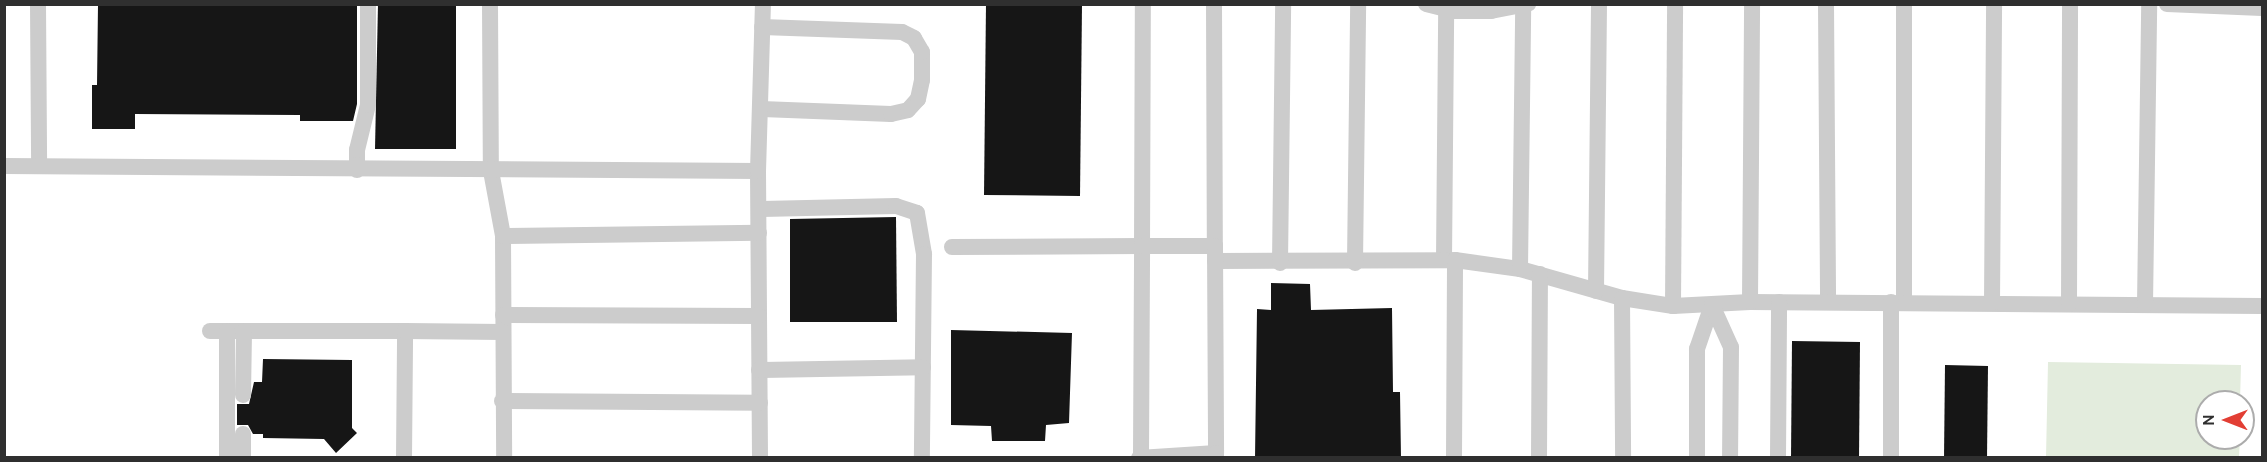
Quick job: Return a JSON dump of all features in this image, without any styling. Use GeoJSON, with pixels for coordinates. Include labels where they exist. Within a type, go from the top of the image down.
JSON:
{"type":"FeatureCollection","features":[{"type":"Feature","properties":{"kind":"lane"},"geometry":{"type":"LineString","coordinates":[[38,4],[39,166]]}},
{"type":"Feature","properties":{"kind":"lane"},"geometry":{"type":"LineString","coordinates":[[357,170],[357,150],[368,105],[368,4]]}},
{"type":"Feature","properties":{"kind":"lane"},"geometry":{"type":"LineString","coordinates":[[490,4],[491,171],[503,236],[504,458]]}},
{"type":"Feature","properties":{"kind":"lane"},"geometry":{"type":"LineString","coordinates":[[761,457],[758,171],[763,4]]}},
{"type":"Feature","properties":{"kind":"lane"},"geometry":{"type":"LineString","coordinates":[[1143,4],[1140,456],[1216,455],[1214,4]]}},
{"type":"Feature","properties":{"kind":"lane"},"geometry":{"type":"LineString","coordinates":[[1280,262],[1283,4]]}},
{"type":"Feature","properties":{"kind":"lane"},"geometry":{"type":"LineString","coordinates":[[1355,263],[1358,4]]}},
{"type":"Feature","properties":{"kind":"lane"},"geometry":{"type":"LineString","coordinates":[[1426,4],[1446,11],[1491,11],[1525,5],[1520,268]]}},
{"type":"Feature","properties":{"kind":"lane"},"geometry":{"type":"LineString","coordinates":[[1596,291],[1599,4]]}},
{"type":"Feature","properties":{"kind":"lane"},"geometry":{"type":"LineString","coordinates":[[1673,306],[1675,4]]}},
{"type":"Feature","properties":{"kind":"lane"},"geometry":{"type":"LineString","coordinates":[[1750,302],[1752,4]]}},
{"type":"Feature","properties":{"kind":"lane"},"geometry":{"type":"LineString","coordinates":[[1826,4],[1828,302]]}},
{"type":"Feature","properties":{"kind":"lane"},"geometry":{"type":"LineString","coordinates":[[1891,458],[1898,302],[1904,4]]}},
{"type":"Feature","properties":{"kind":"lane"},"geometry":{"type":"LineString","coordinates":[[1992,303],[1994,4]]}},
{"type":"Feature","properties":{"kind":"lane"},"geometry":{"type":"LineString","coordinates":[[2069,304],[2070,4]]}},
{"type":"Feature","properties":{"kind":"lane"},"geometry":{"type":"LineString","coordinates":[[2145,305],[2149,4]]}},
{"type":"Feature","properties":{"kind":"lane"},"geometry":{"type":"LineString","coordinates":[[2167,4],[2262,8]]}},
{"type":"Feature","properties":{"kind":"lane"},"geometry":{"type":"LineString","coordinates":[[1446,11],[1454,458]]}},
{"type":"Feature","properties":{"kind":"lane"},"geometry":{"type":"LineString","coordinates":[[760,109],[891,114],[908,110],[918,99],[922,80],[922,52],[914,38],[902,32],[762,27]]}},
{"type":"Feature","properties":{"kind":"lane"},"geometry":{"type":"LineString","coordinates":[[4,166],[758,171]]}},
{"type":"Feature","properties":{"kind":"lane"},"geometry":{"type":"LineString","coordinates":[[759,209],[896,206],[917,213],[924,254],[922,458]]}},
{"type":"Feature","properties":{"kind":"lane"},"geometry":{"type":"LineString","coordinates":[[503,236],[759,233]]}},
{"type":"Feature","properties":{"kind":"lane"},"geometry":{"type":"LineString","coordinates":[[951,246],[1142,246],[1280,262],[1355,263],[1450,260],[1520,268],[1622,298],[1673,306],[1750,302],[2262,306]]}},
{"type":"Feature","properties":{"kind":"lane"},"geometry":{"type":"LineString","coordinates":[[1539,458],[1540,274]]}},
{"type":"Feature","properties":{"kind":"lane"},"geometry":{"type":"LineString","coordinates":[[1622,298],[1623,458]]}},
{"type":"Feature","properties":{"kind":"lane"},"geometry":{"type":"LineString","coordinates":[[1778,458],[1779,302]]}},
{"type":"Feature","properties":{"kind":"lane"},"geometry":{"type":"LineString","coordinates":[[1697,458],[1697,349],[1712,305]]}},
{"type":"Feature","properties":{"kind":"lane"},"geometry":{"type":"LineString","coordinates":[[1712,305],[1731,346],[1730,458]]}},
{"type":"Feature","properties":{"kind":"lane"},"geometry":{"type":"LineString","coordinates":[[210,331],[405,331],[503,324],[759,316]]}},
{"type":"Feature","properties":{"kind":"lane"},"geometry":{"type":"LineString","coordinates":[[235,331],[243,395]]}},
{"type":"Feature","properties":{"kind":"lane"},"geometry":{"type":"LineString","coordinates":[[227,458],[235,331]]}},
{"type":"Feature","properties":{"kind":"lane"},"geometry":{"type":"LineString","coordinates":[[405,331],[405,458]]}},
{"type":"Feature","properties":{"kind":"lane"},"geometry":{"type":"LineString","coordinates":[[759,370],[923,367]]}},
{"type":"Feature","properties":{"kind":"lane"},"geometry":{"type":"LineString","coordinates":[[502,401],[760,403]]}},
{"type":"Feature","properties":{"kind":"lane"},"geometry":{"type":"LineString","coordinates":[[243,434],[243,458]]}},
{"type":"Feature","properties":{"kind":"green space"},"geometry":{"type":"Polygon","coordinates":[[[2048,362],[2241,365],[2240,390],[2195,390],[2195,450],[2239,450],[2239,457],[2046,457],[2048,362]]]}},
{"type":"Feature","properties":{"kind":"building"},"geometry":{"type":"Polygon","coordinates":[[[98,4],[357,4],[357,104],[353,121],[300,121],[300,115],[135,114],[135,129],[92,129],[92,85],[97,85],[98,4]]]}},
{"type":"Feature","properties":{"kind":"building"},"geometry":{"type":"Polygon","coordinates":[[[378,4],[456,4],[456,149],[375,149],[378,4]]]}},
{"type":"Feature","properties":{"kind":"building"},"geometry":{"type":"Polygon","coordinates":[[[986,4],[1082,4],[1080,196],[984,195],[986,4]]]}},
{"type":"Feature","properties":{"kind":"building"},"geometry":{"type":"Polygon","coordinates":[[[896,217],[897,322],[790,322],[790,219],[896,217]]]}},
{"type":"Feature","properties":{"kind":"building"},"geometry":{"type":"Polygon","coordinates":[[[1271,283],[1310,284],[1311,310],[1392,308],[1393,392],[1400,392],[1401,458],[1255,458],[1257,309],[1271,310],[1271,283]]]}},
{"type":"Feature","properties":{"kind":"building"},"geometry":{"type":"Polygon","coordinates":[[[951,330],[1072,333],[1069,423],[1046,425],[1045,441],[992,441],[991,426],[951,425],[951,330]]]}},
{"type":"Feature","properties":{"kind":"building"},"geometry":{"type":"Polygon","coordinates":[[[1792,341],[1860,342],[1859,458],[1791,458],[1792,341]]]}},
{"type":"Feature","properties":{"kind":"building"},"geometry":{"type":"Polygon","coordinates":[[[263,359],[352,360],[352,428],[357,433],[336,453],[324,439],[263,438],[263,434],[253,434],[248,425],[237,425],[237,404],[249,404],[254,382],[262,382],[263,359]]]}},
{"type":"Feature","properties":{"kind":"building"},"geometry":{"type":"Polygon","coordinates":[[[1945,365],[1988,366],[1987,458],[1944,458],[1945,365]]]}}]}
